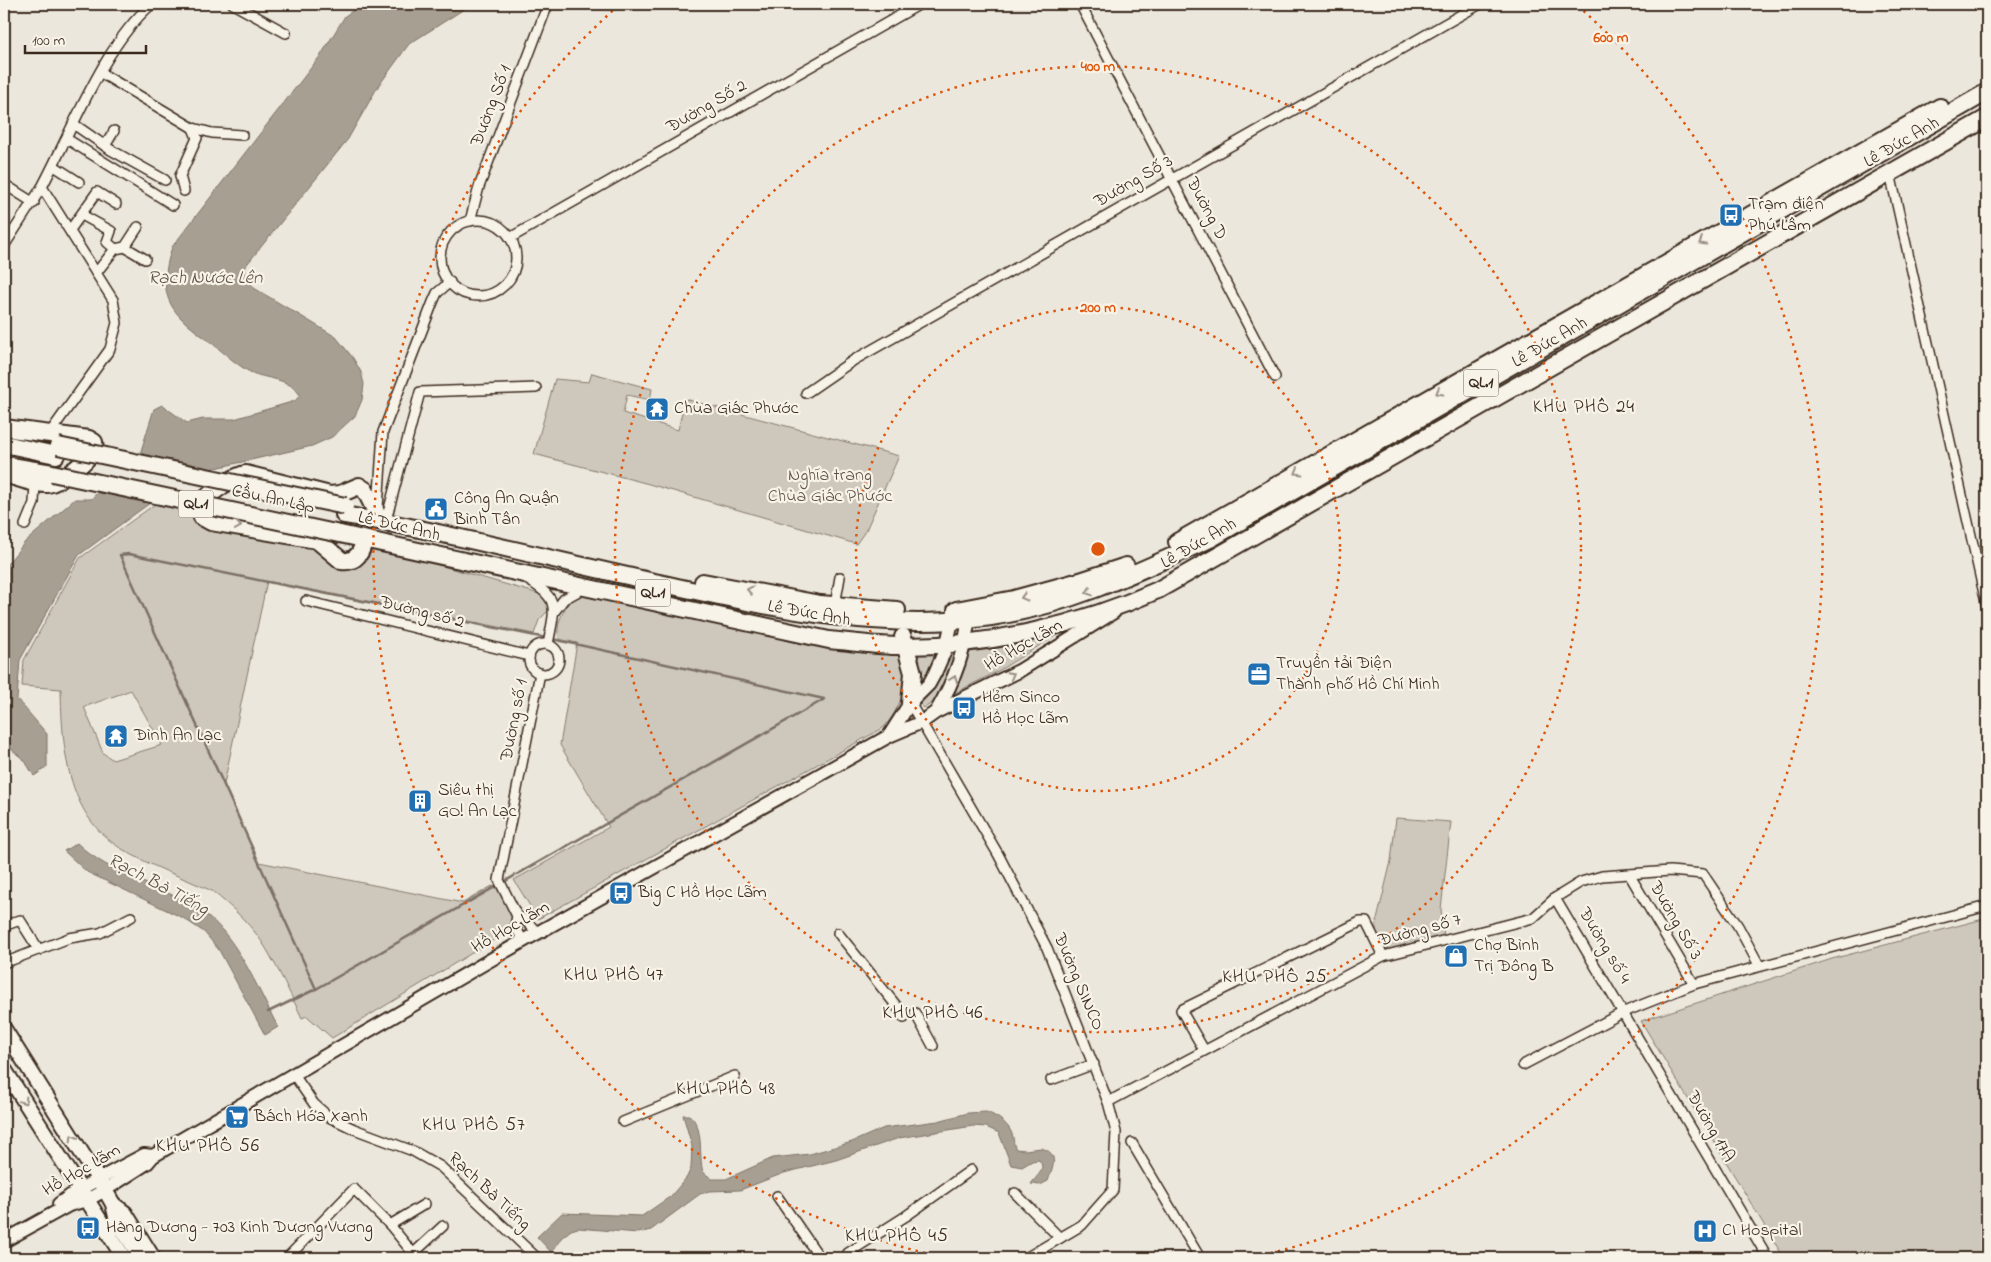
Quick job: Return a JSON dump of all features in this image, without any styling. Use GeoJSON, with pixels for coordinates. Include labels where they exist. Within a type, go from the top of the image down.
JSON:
{"type":"FeatureCollection","features":[{"type":"Feature","properties":{"kind":"highway","name":"Lê Đức Anh"},"geometry":{"type":"LineString","coordinates":[[342,520],[382,519],[763,606],[870,621],[960,626],[1080,581],[1122,568],[1172,545],[1987,80]]}},
{"type":"Feature","properties":{"kind":"highway","name":"Lê Đức Anh"},"geometry":{"type":"LineString","coordinates":[[342,520],[364,540],[829,640],[904,640],[960,626],[1093,590],[1210,538],[1987,92]]}},
{"type":"Feature","properties":{"kind":"highway","name":"Lê Đức Anh"},"geometry":{"type":"LineString","coordinates":[[516,550],[545,550],[835,606],[883,610],[960,626],[1004,638],[1132,598],[1204,565],[1775,232],[1987,105]]}},
{"type":"Feature","properties":{"kind":"highway","name":"Lê Đức Anh"},"geometry":{"type":"LineString","coordinates":[[1775,232],[1890,173],[1987,118]]}},
{"type":"Feature","properties":{"kind":"highway"},"geometry":{"type":"LineString","coordinates":[[4,428],[54,454],[92,439],[95,444],[95,449],[78,466],[58,481],[48,484],[4,474]]}},
{"type":"Feature","properties":{"kind":"highway","name":"QL.1"},"geometry":{"type":"LineString","coordinates":[[4,436],[54,454]]}},
{"type":"Feature","properties":{"kind":"highway","name":"QL.1"},"geometry":{"type":"LineString","coordinates":[[4,444],[54,454]]}},
{"type":"Feature","properties":{"kind":"highway","name":"QL.1"},"geometry":{"type":"LineString","coordinates":[[4,454],[54,454]]}},
{"type":"Feature","properties":{"kind":"highway","name":"QL.1"},"geometry":{"type":"LineString","coordinates":[[4,465],[54,454]]}},
{"type":"Feature","properties":{"kind":"highway","name":"Cầu An Lập"},"geometry":{"type":"LineString","coordinates":[[54,454],[342,520]]}},
{"type":"Feature","properties":{"kind":"highway"},"geometry":{"type":"LineString","coordinates":[[364,540],[356,558],[352,561],[342,561],[317,540],[211,522],[202,517],[200,507],[214,492],[237,476],[246,474],[330,495],[340,494],[359,486],[365,490],[382,519]]}},
{"type":"Feature","properties":{"kind":"highway","name":"Lê Đức Anh"},"geometry":{"type":"LineString","coordinates":[[342,520],[796,626],[904,640]]}},
{"type":"Feature","properties":{"kind":"highway"},"geometry":{"type":"LineString","coordinates":[[904,640],[913,673],[910,703]]}},
{"type":"Feature","properties":{"kind":"main road","name":"Hồ Học Lãm"},"geometry":{"type":"LineString","coordinates":[[4,1241],[69,1205],[83,1194],[102,1185],[144,1155],[153,1156],[523,941],[889,736],[922,722],[936,712],[1019,671],[1132,598]]}},
{"type":"Feature","properties":{"kind":"main road","name":"Hồ Học Lãm"},"geometry":{"type":"LineString","coordinates":[[889,736],[910,703],[932,679],[960,626]]}},
{"type":"Feature","properties":{"kind":"main road","name":"Hồ Học Lãm"},"geometry":{"type":"LineString","coordinates":[[936,712],[952,685],[960,626]]}},
{"type":"Feature","properties":{"kind":"main road"},"geometry":{"type":"LineString","coordinates":[[4,1029],[102,1185],[113,1204],[117,1221],[140,1258]]}},
{"type":"Feature","properties":{"kind":"main road"},"geometry":{"type":"LineString","coordinates":[[4,1069],[124,1258]]}},
{"type":"Feature","properties":{"kind":"main road"},"geometry":{"type":"LineString","coordinates":[[113,1204],[125,1212],[153,1258]]}},
{"type":"Feature","properties":{"kind":"main road"},"geometry":{"type":"LineString","coordinates":[[97,1216],[99,1233],[114,1258]]}},
{"type":"Feature","properties":{"kind":"street"},"geometry":{"type":"LineString","coordinates":[[4,246],[34,203],[100,73],[135,18],[152,4]]}},
{"type":"Feature","properties":{"kind":"street"},"geometry":{"type":"LineString","coordinates":[[233,4],[286,33]]}},
{"type":"Feature","properties":{"kind":"street","name":"Đường Số 1"},"geometry":{"type":"LineString","coordinates":[[470,221],[479,187],[548,4]]}},
{"type":"Feature","properties":{"kind":"street","name":"Đường Số 2"},"geometry":{"type":"LineString","coordinates":[[510,238],[920,4]]}},
{"type":"Feature","properties":{"kind":"street","name":"Đường D"},"geometry":{"type":"LineString","coordinates":[[1080,4],[1275,377]]}},
{"type":"Feature","properties":{"kind":"street","name":"Đường Số 3"},"geometry":{"type":"LineString","coordinates":[[806,393],[854,360],[1480,4]]}},
{"type":"Feature","properties":{"kind":"street"},"geometry":{"type":"LineString","coordinates":[[100,73],[193,128],[212,133],[242,135]]}},
{"type":"Feature","properties":{"kind":"street"},"geometry":{"type":"LineString","coordinates":[[74,125],[105,146],[165,180]]}},
{"type":"Feature","properties":{"kind":"street"},"geometry":{"type":"LineString","coordinates":[[184,191],[180,176],[197,138],[193,128]]}},
{"type":"Feature","properties":{"kind":"street"},"geometry":{"type":"LineString","coordinates":[[105,146],[114,131]]}},
{"type":"Feature","properties":{"kind":"street"},"geometry":{"type":"LineString","coordinates":[[67,139],[173,205]]}},
{"type":"Feature","properties":{"kind":"street"},"geometry":{"type":"LineString","coordinates":[[54,166],[79,182]]}},
{"type":"Feature","properties":{"kind":"street"},"geometry":{"type":"LineString","coordinates":[[1890,173],[1987,607]]}},
{"type":"Feature","properties":{"kind":"street"},"geometry":{"type":"LineString","coordinates":[[4,184],[34,203]]}},
{"type":"Feature","properties":{"kind":"street"},"geometry":{"type":"LineString","coordinates":[[42,187],[113,300],[117,323],[110,348],[54,454]]}},
{"type":"Feature","properties":{"kind":"street"},"geometry":{"type":"LineString","coordinates":[[70,230],[97,192],[116,204]]}},
{"type":"Feature","properties":{"kind":"street"},"geometry":{"type":"LineString","coordinates":[[82,215],[111,231],[107,242],[115,249]]}},
{"type":"Feature","properties":{"kind":"street"},"geometry":{"type":"LineString","coordinates":[[470,221],[486,221],[494,223],[510,238],[515,248],[516,264],[510,279],[498,290],[483,296],[474,296],[459,291],[450,282],[441,264],[442,248],[449,233],[455,228],[470,221]]}},
{"type":"Feature","properties":{"kind":"street"},"geometry":{"type":"LineString","coordinates":[[125,247],[138,226]]}},
{"type":"Feature","properties":{"kind":"street"},"geometry":{"type":"LineString","coordinates":[[96,273],[115,249],[125,247],[145,259]]}},
{"type":"Feature","properties":{"kind":"street"},"geometry":{"type":"LineString","coordinates":[[382,519],[383,432],[437,293],[450,282]]}},
{"type":"Feature","properties":{"kind":"street"},"geometry":{"type":"LineString","coordinates":[[382,519],[420,392],[536,388]]}},
{"type":"Feature","properties":{"kind":"street"},"geometry":{"type":"LineString","coordinates":[[25,525],[34,503],[35,482]]}},
{"type":"Feature","properties":{"kind":"street"},"geometry":{"type":"LineString","coordinates":[[519,574],[546,590],[551,597],[554,612],[548,644]]}},
{"type":"Feature","properties":{"kind":"street"},"geometry":{"type":"LineString","coordinates":[[835,606],[840,578]]}},
{"type":"Feature","properties":{"kind":"street"},"geometry":{"type":"LineString","coordinates":[[554,612],[564,599],[585,588]]}},
{"type":"Feature","properties":{"kind":"street","name":"Đường số 2"},"geometry":{"type":"LineString","coordinates":[[306,601],[530,656]]}},
{"type":"Feature","properties":{"kind":"street"},"geometry":{"type":"LineString","coordinates":[[548,644],[556,650],[559,660],[555,669],[540,674],[533,669],[530,656],[534,648],[548,644]]}},
{"type":"Feature","properties":{"kind":"street","name":"Đường số 1"},"geometry":{"type":"LineString","coordinates":[[523,941],[515,926],[517,916],[499,880],[540,674]]}},
{"type":"Feature","properties":{"kind":"street","name":"Đường SINCO"},"geometry":{"type":"LineString","coordinates":[[910,703],[998,854],[1048,948],[1094,1064],[1108,1102],[1116,1132],[1113,1190],[1082,1225],[1026,1258]]}},
{"type":"Feature","properties":{"kind":"street"},"geometry":{"type":"LineString","coordinates":[[1629,874],[1670,871],[1703,874],[1738,926],[1759,965]]}},
{"type":"Feature","properties":{"kind":"street","name":"Đường Số 3"},"geometry":{"type":"LineString","coordinates":[[1629,874],[1694,984]]}},
{"type":"Feature","properties":{"kind":"street","name":"Đường số 7"},"geometry":{"type":"LineString","coordinates":[[1108,1102],[1383,956],[1533,918],[1556,898],[1581,882],[1602,876],[1629,874]]}},
{"type":"Feature","properties":{"kind":"street","name":"Đường số 4"},"geometry":{"type":"LineString","coordinates":[[1556,898],[1624,1012]]}},
{"type":"Feature","properties":{"kind":"street"},"geometry":{"type":"LineString","coordinates":[[1523,1065],[1624,1012],[1694,984],[1759,965],[1987,906]]}},
{"type":"Feature","properties":{"kind":"street","name":"Đường số 1"},"geometry":{"type":"LineString","coordinates":[[517,916],[524,919],[538,933]]}},
{"type":"Feature","properties":{"kind":"street"},"geometry":{"type":"LineString","coordinates":[[4,963],[69,938],[100,934],[131,917]]}},
{"type":"Feature","properties":{"kind":"street"},"geometry":{"type":"LineString","coordinates":[[4,926],[20,920],[40,950]]}},
{"type":"Feature","properties":{"kind":"street"},"geometry":{"type":"LineString","coordinates":[[1204,1050],[1181,1010],[1360,922],[1366,922],[1383,956]]}},
{"type":"Feature","properties":{"kind":"street"},"geometry":{"type":"LineString","coordinates":[[838,933],[899,1009],[904,1018]]}},
{"type":"Feature","properties":{"kind":"street","name":"Đường 17A"},"geometry":{"type":"LineString","coordinates":[[1624,1012],[1768,1258]]}},
{"type":"Feature","properties":{"kind":"street"},"geometry":{"type":"LineString","coordinates":[[914,1013],[933,1046]]}},
{"type":"Feature","properties":{"kind":"street"},"geometry":{"type":"LineString","coordinates":[[1051,1080],[1094,1064]]}},
{"type":"Feature","properties":{"kind":"street","name":"Rạch Bà Tiếng"},"geometry":{"type":"LineString","coordinates":[[292,1076],[310,1107],[332,1124],[411,1155],[438,1171],[530,1258]]}},
{"type":"Feature","properties":{"kind":"street","name":"Rạch Bà Tiếng"},"geometry":{"type":"LineString","coordinates":[[292,1076],[314,1104],[329,1117],[354,1129],[413,1150],[441,1168],[537,1258]]}},
{"type":"Feature","properties":{"kind":"street"},"geometry":{"type":"LineString","coordinates":[[623,1122],[736,1076]]}},
{"type":"Feature","properties":{"kind":"street"},"geometry":{"type":"LineString","coordinates":[[1132,1143],[1200,1258]]}},
{"type":"Feature","properties":{"kind":"street"},"geometry":{"type":"LineString","coordinates":[[845,1258],[848,1253],[971,1170]]}},
{"type":"Feature","properties":{"kind":"street"},"geometry":{"type":"LineString","coordinates":[[287,1258],[354,1188],[390,1224],[413,1252],[444,1226]]}},
{"type":"Feature","properties":{"kind":"street"},"geometry":{"type":"LineString","coordinates":[[1015,1193],[1060,1238]]}},
{"type":"Feature","properties":{"kind":"street"},"geometry":{"type":"LineString","coordinates":[[777,1196],[820,1258]]}},
{"type":"Feature","properties":{"kind":"street"},"geometry":{"type":"LineString","coordinates":[[390,1224],[425,1204]]}},
{"type":"Feature","properties":{"kind":"green space","name":"Nghĩa trang Chùa Giác Phước"},"geometry":{"type":"Polygon","coordinates":[[[592,373],[652,389],[650,400],[627,395],[623,413],[678,430],[685,399],[899,456],[866,530],[856,544],[649,484],[534,454],[555,379],[589,382],[592,373]]]}},
{"type":"Feature","properties":{"kind":"green space"},"geometry":{"type":"Polygon","coordinates":[[[158,502],[301,539],[344,567],[365,562],[372,551],[384,549],[546,596],[551,608],[539,620],[534,634],[267,581],[224,784],[259,862],[463,903],[492,886],[501,890],[515,918],[513,928],[332,1038],[307,1016],[302,1018],[262,942],[235,911],[212,891],[133,855],[103,835],[89,818],[78,799],[71,778],[63,733],[61,689],[22,686],[24,660],[80,558],[158,502]],[[131,690],[84,707],[103,753],[113,760],[162,745],[131,690]]]}},
{"type":"Feature","properties":{"kind":"green space"},"geometry":{"type":"Polygon","coordinates":[[[599,595],[826,648],[902,653],[906,673],[903,693],[895,712],[883,728],[538,919],[514,880],[609,827],[560,745],[577,643],[559,639],[558,628],[563,613],[572,598],[599,595]]]}},
{"type":"Feature","properties":{"kind":"green space"},"geometry":{"type":"Polygon","coordinates":[[[1065,630],[998,671],[953,694],[971,645],[1065,630]]]}},
{"type":"Feature","properties":{"kind":"green space"},"geometry":{"type":"Polygon","coordinates":[[[936,649],[930,670],[916,687],[916,651],[936,649]]]}},
{"type":"Feature","properties":{"kind":"green space"},"geometry":{"type":"Polygon","coordinates":[[[952,650],[958,650],[940,698],[924,708],[920,704],[931,691],[952,650]]]}},
{"type":"Feature","properties":{"kind":"green space"},"geometry":{"type":"Polygon","coordinates":[[[1396,818],[1451,822],[1441,909],[1444,937],[1390,950],[1383,946],[1379,940],[1376,924],[1391,861],[1396,818]]]}},
{"type":"Feature","properties":{"kind":"green space"},"geometry":{"type":"Polygon","coordinates":[[[1987,918],[1987,1258],[1784,1258],[1641,1021],[1832,959],[1987,918]]]}},
{"type":"Feature","properties":{"kind":"water","name":"Rạch Nước Lên"},"geometry":{"type":"Polygon","coordinates":[[[362,4],[472,4],[409,44],[377,88],[348,139],[244,268],[245,275],[254,288],[336,337],[353,358],[361,372],[364,384],[362,400],[355,416],[332,437],[312,446],[207,470],[154,500],[79,555],[20,660],[17,699],[47,734],[47,767],[34,776],[25,761],[4,743],[4,568],[25,542],[75,499],[91,499],[141,451],[154,409],[162,405],[187,423],[203,419],[234,419],[295,401],[300,395],[290,385],[257,375],[245,369],[187,324],[171,304],[167,293],[165,280],[167,265],[172,247],[321,55],[345,16],[362,4]]]}},
{"type":"Feature","properties":{"kind":"water","name":"Rạch Bà Tiếng"},"geometry":{"type":"Polygon","coordinates":[[[77,843],[105,864],[182,900],[211,918],[223,931],[244,962],[278,1027],[265,1035],[219,950],[204,932],[183,918],[87,872],[64,851],[77,843]]]}},
{"type":"Feature","properties":{"kind":"water"},"geometry":{"type":"Polygon","coordinates":[[[986,1112],[999,1118],[1006,1124],[1013,1137],[1016,1149],[1041,1148],[1051,1154],[1054,1162],[1048,1181],[1040,1185],[1031,1184],[1040,1173],[1042,1167],[1039,1160],[1032,1161],[1022,1167],[1011,1165],[999,1133],[986,1127],[973,1126],[899,1138],[836,1160],[784,1173],[740,1190],[709,1191],[700,1194],[651,1230],[638,1233],[578,1228],[571,1230],[561,1238],[552,1253],[537,1237],[562,1213],[642,1216],[671,1196],[687,1177],[691,1168],[692,1146],[683,1115],[689,1115],[697,1127],[703,1172],[712,1179],[726,1179],[773,1158],[810,1154],[852,1142],[884,1128],[938,1121],[968,1113],[986,1112]]]}},
{"type":"Feature","properties":{"kind":"pier"},"geometry":{"type":"Polygon","coordinates":[[[131,458],[205,474],[159,500],[100,488],[131,458]]]}},
{"type":"Feature","properties":{"kind":"waterway"},"geometry":{"type":"LineString","coordinates":[[316,989],[120,555],[129,554],[546,638]]}},
{"type":"Feature","properties":{"kind":"waterway"},"geometry":{"type":"LineString","coordinates":[[552,639],[824,699]]}},
{"type":"Feature","properties":{"kind":"waterway"},"geometry":{"type":"LineString","coordinates":[[268,1012],[316,989],[823,700]]}},
{"type":"Feature","properties":{"kind":"place","name":"Trạm điện Phú Lâm"},"geometry":{"type":"Point","coordinates":[1731,215]}},
{"type":"Feature","properties":{"kind":"place","name":"Chùa Giác Phước"},"geometry":{"type":"Point","coordinates":[657,409]}},
{"type":"Feature","properties":{"kind":"place","name":"Công An Quận Bình Tân"},"geometry":{"type":"Point","coordinates":[436,509]}},
{"type":"Feature","properties":{"kind":"place","name":"Truyền tải Điện Thành phố Hồ Chí Minh"},"geometry":{"type":"Point","coordinates":[1259,674]}},
{"type":"Feature","properties":{"kind":"place","name":"Hẻm Sinco Hồ Học Lãm"},"geometry":{"type":"Point","coordinates":[964,708]}},
{"type":"Feature","properties":{"kind":"place","name":"Đình An Lạc"},"geometry":{"type":"Point","coordinates":[116,736]}},
{"type":"Feature","properties":{"kind":"place","name":"Siêu thị GO! An Lạc"},"geometry":{"type":"Point","coordinates":[420,801]}},
{"type":"Feature","properties":{"kind":"place","name":"Big C Hồ Học Lãm"},"geometry":{"type":"Point","coordinates":[621,893]}},
{"type":"Feature","properties":{"kind":"place","name":"Chợ Bình Trị Đông B"},"geometry":{"type":"Point","coordinates":[1456,956]}},
{"type":"Feature","properties":{"kind":"place","name":"Bách Hóa Xanh"},"geometry":{"type":"Point","coordinates":[237,1117]}},
{"type":"Feature","properties":{"kind":"place","name":"Hàng Dương - 703 Kinh Dương Vương"},"geometry":{"type":"Point","coordinates":[88,1228]}},
{"type":"Feature","properties":{"kind":"place","name":"CI Hospital"},"geometry":{"type":"Point","coordinates":[1705,1231]}},
{"type":"Feature","properties":{"kind":"district","name":"KHU PHỐ 24"},"geometry":{"type":"Point","coordinates":[1584,407]}},
{"type":"Feature","properties":{"kind":"district","name":"KHU PHỐ 47"},"geometry":{"type":"Point","coordinates":[614,975]}},
{"type":"Feature","properties":{"kind":"district","name":"KHU PHỐ 25"},"geometry":{"type":"Point","coordinates":[1275,977]}},
{"type":"Feature","properties":{"kind":"district","name":"KHU PHỐ 46"},"geometry":{"type":"Point","coordinates":[933,1013]}},
{"type":"Feature","properties":{"kind":"district","name":"KHU PHỐ 48"},"geometry":{"type":"Point","coordinates":[726,1089]}},
{"type":"Feature","properties":{"kind":"district","name":"KHU PHỐ 57"},"geometry":{"type":"Point","coordinates":[474,1125]}},
{"type":"Feature","properties":{"kind":"district","name":"KHU PHỐ 56"},"geometry":{"type":"Point","coordinates":[208,1146]}},
{"type":"Feature","properties":{"kind":"district","name":"KHU PHỐ 45"},"geometry":{"type":"Point","coordinates":[897,1236]}}]}
